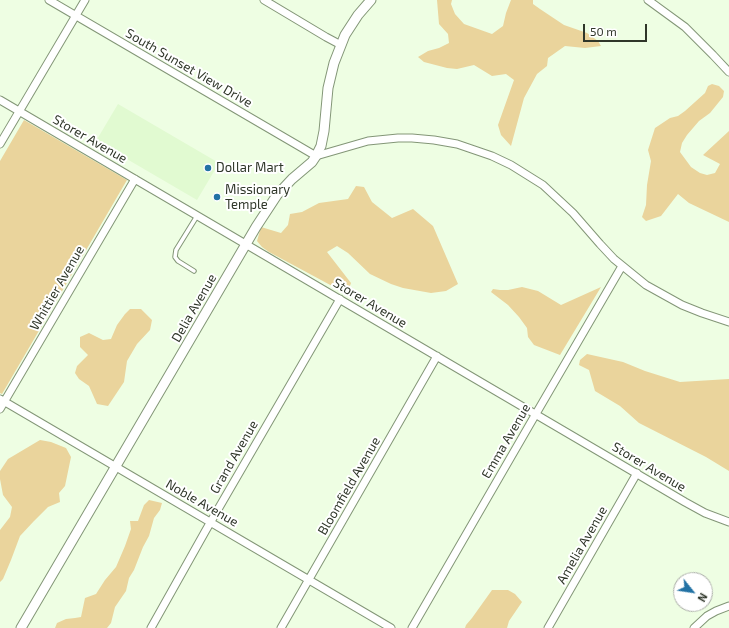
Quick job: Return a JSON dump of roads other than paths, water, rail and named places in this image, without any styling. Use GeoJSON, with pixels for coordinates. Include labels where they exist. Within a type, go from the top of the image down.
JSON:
{"type":"FeatureCollection","features":[{"type":"Feature","properties":{"kind":"street","name":"South Sunset View Drive"},"geometry":{"type":"LineString","coordinates":[[49,0],[316,156]]}},
{"type":"Feature","properties":{"kind":"street"},"geometry":{"type":"LineString","coordinates":[[0,144],[85,0]]}},
{"type":"Feature","properties":{"kind":"street"},"geometry":{"type":"LineString","coordinates":[[264,0],[341,45]]}},
{"type":"Feature","properties":{"kind":"street","name":"Delia Avenue"},"geometry":{"type":"LineString","coordinates":[[21,628],[266,211],[277,195],[292,179],[312,162],[316,156],[321,146],[324,131],[326,104],[331,74],[341,45],[345,35],[358,15],[371,0]]}},
{"type":"Feature","properties":{"kind":"street"},"geometry":{"type":"LineString","coordinates":[[648,0],[685,27],[729,72]]}},
{"type":"Feature","properties":{"kind":"street","name":"Storer Avenue"},"geometry":{"type":"LineString","coordinates":[[0,100],[705,513],[729,522]]}},
{"type":"Feature","properties":{"kind":"street"},"geometry":{"type":"LineString","coordinates":[[316,156],[368,141],[398,138],[434,140],[457,144],[481,151],[511,165],[542,185],[573,213],[600,244],[622,266],[646,285],[682,305],[702,314],[729,322]]}},
{"type":"Feature","properties":{"kind":"street","name":"Whittier Avenue"},"geometry":{"type":"LineString","coordinates":[[0,409],[2,400],[135,179]]}},
{"type":"Feature","properties":{"kind":"street","name":"Emma Avenue"},"geometry":{"type":"LineString","coordinates":[[412,628],[622,266]]}},
{"type":"Feature","properties":{"kind":"street","name":"Grand Avenue"},"geometry":{"type":"LineString","coordinates":[[151,628],[210,522],[340,299]]}},
{"type":"Feature","properties":{"kind":"street","name":"Bloomfield Avenue"},"geometry":{"type":"LineString","coordinates":[[281,628],[437,356]]}},
{"type":"Feature","properties":{"kind":"street","name":"Noble Avenue"},"geometry":{"type":"LineString","coordinates":[[2,400],[391,628]]}},
{"type":"Feature","properties":{"kind":"street","name":"Amelia Avenue"},"geometry":{"type":"LineString","coordinates":[[548,628],[637,473]]}},
{"type":"Feature","properties":{"kind":"street"},"geometry":{"type":"LineString","coordinates":[[694,628],[707,616],[729,606]]}},
{"type":"Feature","properties":{"kind":"lane"},"geometry":{"type":"LineString","coordinates":[[194,271],[178,261],[175,257],[176,250],[197,216]]}},
{"type":"Feature","properties":{"kind":"place","name":"Dollar Mart"},"geometry":{"type":"Point","coordinates":[208,168]}},
{"type":"Feature","properties":{"kind":"place","name":"Missionary Temple"},"geometry":{"type":"Point","coordinates":[217,197]}}]}
